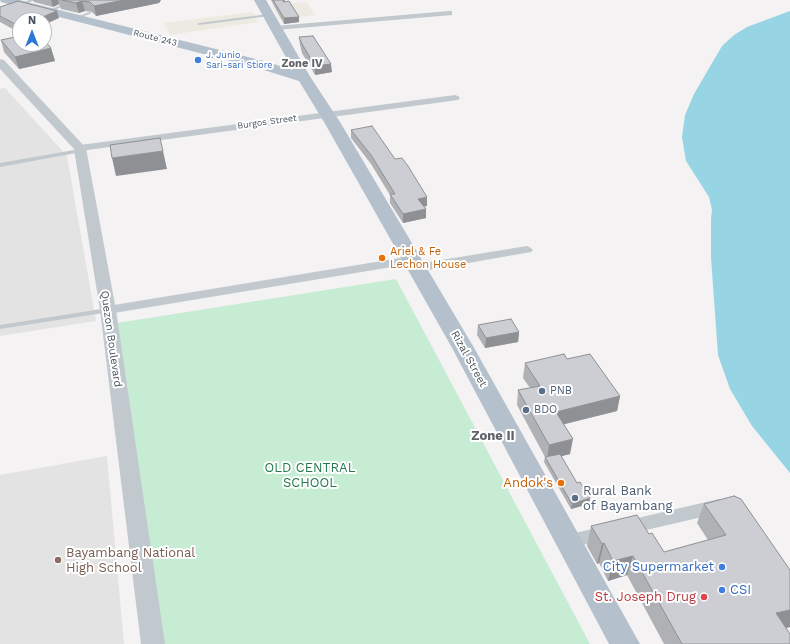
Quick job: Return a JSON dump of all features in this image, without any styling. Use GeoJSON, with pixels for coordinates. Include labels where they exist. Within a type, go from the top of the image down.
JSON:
{"type":"FeatureCollection","features":[{"type":"Feature","properties":{"kind":"main road","name":"Route 243"},"geometry":{"type":"LineString","coordinates":[[5,0],[28,2],[50,11],[259,64],[304,78]]}},
{"type":"Feature","properties":{"kind":"main road","name":"Rizal Street"},"geometry":{"type":"LineString","coordinates":[[260,0],[304,78],[327,114],[462,346],[625,644]]}},
{"type":"Feature","properties":{"kind":"main road"},"geometry":{"type":"LineString","coordinates":[[259,64],[290,54]]}},
{"type":"Feature","properties":{"kind":"street"},"geometry":{"type":"LineString","coordinates":[[276,28],[449,13]]}},
{"type":"Feature","properties":{"kind":"street"},"geometry":{"type":"LineString","coordinates":[[1,64],[80,150]]}},
{"type":"Feature","properties":{"kind":"street","name":"Burgos Street"},"geometry":{"type":"LineString","coordinates":[[80,150],[327,114],[455,98]]}},
{"type":"Feature","properties":{"kind":"street","name":"Quezon Boulevard"},"geometry":{"type":"LineString","coordinates":[[80,150],[108,310],[153,644]]}},
{"type":"Feature","properties":{"kind":"street"},"geometry":{"type":"LineString","coordinates":[[108,310],[415,264],[527,250]]}},
{"type":"Feature","properties":{"kind":"street"},"geometry":{"type":"LineString","coordinates":[[570,541],[716,506],[733,509]]}},
{"type":"Feature","properties":{"kind":"lane"},"geometry":{"type":"LineString","coordinates":[[50,11],[73,0]]}},
{"type":"Feature","properties":{"kind":"lane"},"geometry":{"type":"LineString","coordinates":[[76,18],[90,12]]}},
{"type":"Feature","properties":{"kind":"lane"},"geometry":{"type":"LineString","coordinates":[[199,24],[268,15]]}},
{"type":"Feature","properties":{"kind":"lane"},"geometry":{"type":"LineString","coordinates":[[0,165],[80,150]]}},
{"type":"Feature","properties":{"kind":"lane"},"geometry":{"type":"LineString","coordinates":[[0,326],[108,310]]}},
{"type":"Feature","properties":{"kind":"shaded area"},"geometry":{"type":"Polygon","coordinates":[[[307,2],[315,15],[279,19],[272,5],[307,2]]]}},
{"type":"Feature","properties":{"kind":"shaded area"},"geometry":{"type":"Polygon","coordinates":[[[253,12],[258,22],[170,35],[164,23],[253,12]]]}},
{"type":"Feature","properties":{"kind":"shaded area"},"geometry":{"type":"Polygon","coordinates":[[[5,88],[67,156],[96,321],[0,336],[0,89],[5,88]]]}},
{"type":"Feature","properties":{"kind":"shaded area","name":"Bayambang National High School"},"geometry":{"type":"Polygon","coordinates":[[[107,456],[124,644],[0,644],[0,475],[107,456]]]}},
{"type":"Feature","properties":{"kind":"green space","name":"OLD CENTRAL SCHOOL"},"geometry":{"type":"Polygon","coordinates":[[[396,279],[590,644],[164,644],[117,323],[396,279]]]}},
{"type":"Feature","properties":{"kind":"water"},"geometry":{"type":"Polygon","coordinates":[[[790,11],[790,473],[752,426],[730,389],[718,355],[711,258],[712,210],[709,197],[686,161],[682,137],[685,115],[694,94],[722,46],[734,35],[747,27],[790,11]]]}},
{"type":"Feature","properties":{"kind":"building"},"geometry":{"type":"Polygon","coordinates":[[[62,0],[124,0],[94,6],[90,2],[82,1],[76,3],[62,0]]]}},
{"type":"Feature","properties":{"kind":"building"},"geometry":{"type":"Polygon","coordinates":[[[273,0],[284,0],[283,2],[289,1],[299,17],[284,18],[273,0]]]}},
{"type":"Feature","properties":{"kind":"building"},"geometry":{"type":"Polygon","coordinates":[[[18,1],[57,11],[52,13],[12,12],[12,22],[0,16],[0,7],[18,1]]]}},
{"type":"Feature","properties":{"kind":"building"},"geometry":{"type":"Polygon","coordinates":[[[313,36],[331,64],[315,66],[299,37],[313,36]]]}},
{"type":"Feature","properties":{"kind":"building"},"geometry":{"type":"Polygon","coordinates":[[[12,38],[12,52],[35,52],[15,57],[1,40],[12,38]]]}},
{"type":"Feature","properties":{"kind":"building"},"geometry":{"type":"Polygon","coordinates":[[[372,126],[395,159],[402,158],[408,166],[427,197],[418,199],[426,209],[403,214],[390,194],[395,194],[371,155],[351,130],[372,126]]]}},
{"type":"Feature","properties":{"kind":"building"},"geometry":{"type":"Polygon","coordinates":[[[160,138],[163,151],[112,158],[110,145],[160,138]]]}},
{"type":"Feature","properties":{"kind":"building"},"geometry":{"type":"Polygon","coordinates":[[[511,319],[519,332],[486,338],[478,325],[511,319]]]}},
{"type":"Feature","properties":{"kind":"building"},"geometry":{"type":"Polygon","coordinates":[[[564,354],[567,359],[590,354],[620,396],[556,412],[573,439],[549,445],[518,390],[540,386],[525,363],[564,354]]]}},
{"type":"Feature","properties":{"kind":"building"},"geometry":{"type":"Polygon","coordinates":[[[560,454],[577,483],[580,482],[590,498],[572,504],[545,457],[560,454]]]}},
{"type":"Feature","properties":{"kind":"building","name":"City Supermarket"},"geometry":{"type":"Polygon","coordinates":[[[734,496],[741,499],[790,570],[790,610],[776,613],[790,634],[790,644],[682,644],[633,556],[613,561],[604,543],[602,544],[591,526],[637,515],[649,534],[652,533],[664,552],[726,535],[704,504],[734,496]]]}},
{"type":"Feature","properties":{"kind":"place","name":"J. Junio Sari-sari Stiore"},"geometry":{"type":"Point","coordinates":[198,60]}},
{"type":"Feature","properties":{"kind":"place","name":"Ariel & Fe Lechon House"},"geometry":{"type":"Point","coordinates":[382,258]}},
{"type":"Feature","properties":{"kind":"place","name":"PNB"},"geometry":{"type":"Point","coordinates":[542,391]}},
{"type":"Feature","properties":{"kind":"place","name":"BDO"},"geometry":{"type":"Point","coordinates":[526,410]}},
{"type":"Feature","properties":{"kind":"place","name":"Andok's"},"geometry":{"type":"Point","coordinates":[561,483]}},
{"type":"Feature","properties":{"kind":"place","name":"Rural Bank of Bayambang"},"geometry":{"type":"Point","coordinates":[575,498]}},
{"type":"Feature","properties":{"kind":"place","name":"Bayambang National High School"},"geometry":{"type":"Point","coordinates":[58,560]}},
{"type":"Feature","properties":{"kind":"place","name":"City Supermarket"},"geometry":{"type":"Point","coordinates":[722,567]}},
{"type":"Feature","properties":{"kind":"place","name":"CSI"},"geometry":{"type":"Point","coordinates":[722,590]}},
{"type":"Feature","properties":{"kind":"place","name":"St. Joseph Drug"},"geometry":{"type":"Point","coordinates":[704,597]}},
{"type":"Feature","properties":{"kind":"district","name":"Zone IV"},"geometry":{"type":"Point","coordinates":[302,64]}},
{"type":"Feature","properties":{"kind":"district","name":"Zone II"},"geometry":{"type":"Point","coordinates":[493,436]}}]}
